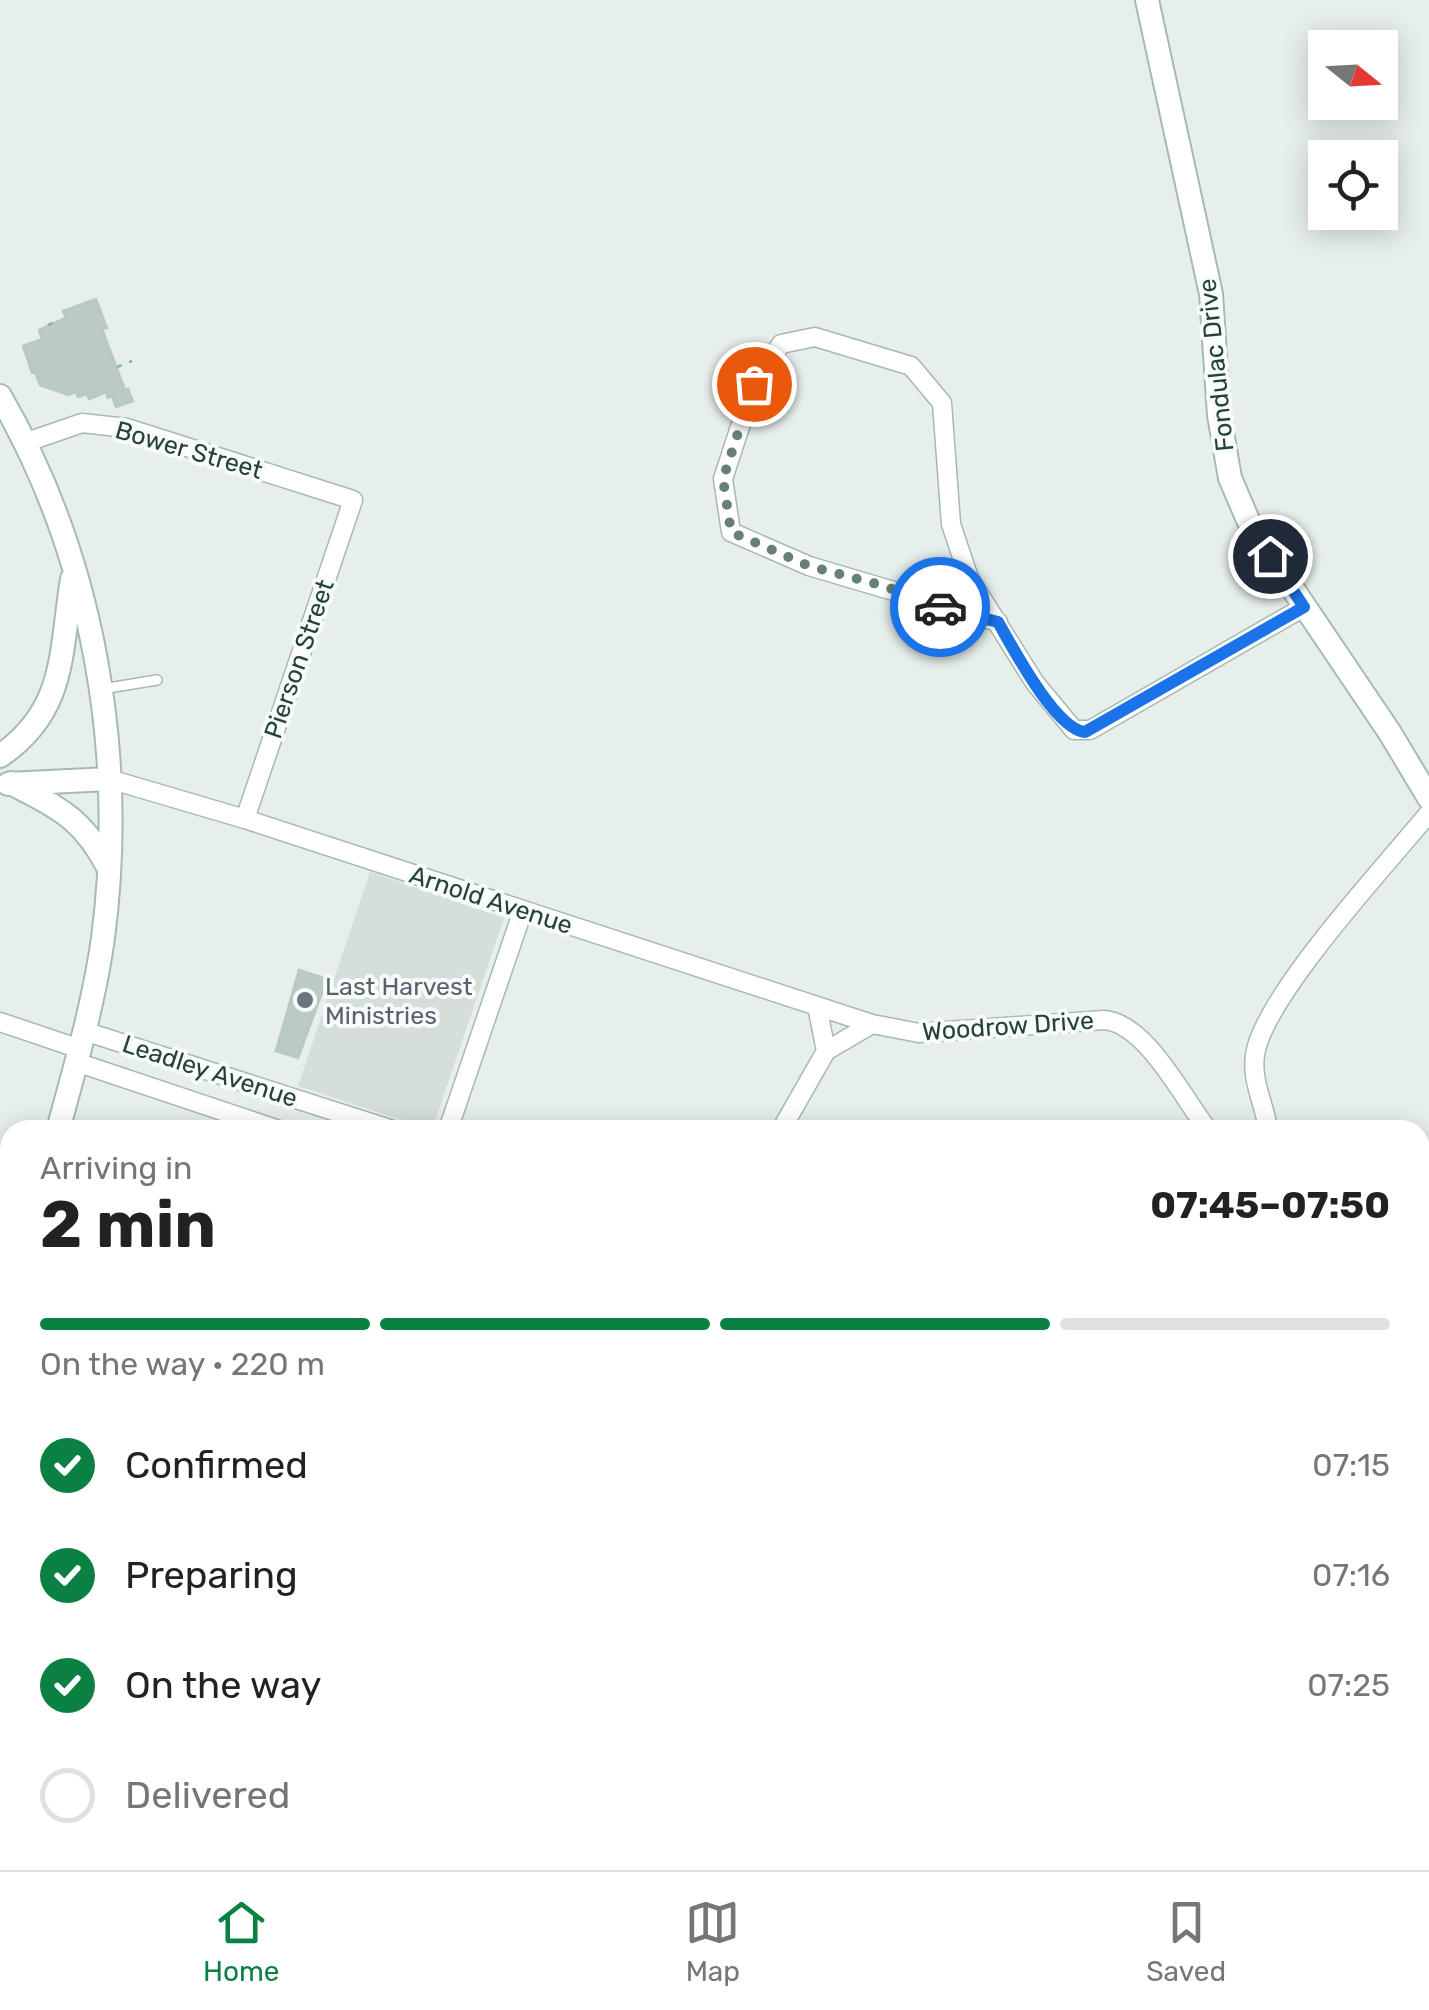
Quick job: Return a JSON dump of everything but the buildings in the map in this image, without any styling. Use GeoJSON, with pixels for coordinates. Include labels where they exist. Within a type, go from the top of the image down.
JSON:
{"type":"FeatureCollection","features":[{"type":"Feature","properties":{"kind":"main road","name":"Fondulac Drive"},"geometry":{"type":"LineString","coordinates":[[1147,0],[1211,294],[1226,462],[1248,520],[1429,798]]}},
{"type":"Feature","properties":{"kind":"main road"},"geometry":{"type":"LineString","coordinates":[[0,396],[48,495],[73,571],[102,690],[109,779],[110,870],[103,938],[61,1120]]}},
{"type":"Feature","properties":{"kind":"main road"},"geometry":{"type":"LineString","coordinates":[[0,756],[30,732],[55,690],[73,571]]}},
{"type":"Feature","properties":{"kind":"main road"},"geometry":{"type":"LineString","coordinates":[[5,785],[109,779]]}},
{"type":"Feature","properties":{"kind":"main road"},"geometry":{"type":"LineString","coordinates":[[5,785],[62,810],[83,826],[110,870]]}},
{"type":"Feature","properties":{"kind":"street"},"geometry":{"type":"LineString","coordinates":[[998,622],[809,566],[731,532],[723,479],[754,384],[780,344],[815,337],[910,366],[942,403],[951,524],[969,578],[998,622],[1035,683],[1074,730],[1085,732],[1304,607]]}},
{"type":"Feature","properties":{"kind":"street","name":"Bower Street"},"geometry":{"type":"LineString","coordinates":[[24,443],[82,423],[126,428],[353,500]]}},
{"type":"Feature","properties":{"kind":"street","name":"Pierson Street"},"geometry":{"type":"LineString","coordinates":[[245,819],[353,500]]}},
{"type":"Feature","properties":{"kind":"street","name":"Arnold Avenue"},"geometry":{"type":"LineString","coordinates":[[109,779],[245,819],[872,1024]]}},
{"type":"Feature","properties":{"kind":"street"},"geometry":{"type":"LineString","coordinates":[[1266,1120],[1254,1070],[1264,1025],[1305,966],[1429,813]]}},
{"type":"Feature","properties":{"kind":"street"},"geometry":{"type":"LineString","coordinates":[[451,1120],[523,910]]}},
{"type":"Feature","properties":{"kind":"street"},"geometry":{"type":"LineString","coordinates":[[816,1006],[826,1051]]}},
{"type":"Feature","properties":{"kind":"street","name":"Leadley Avenue"},"geometry":{"type":"LineString","coordinates":[[0,1022],[355,1120]]}},
{"type":"Feature","properties":{"kind":"street","name":"Woodrow Drive"},"geometry":{"type":"LineString","coordinates":[[872,1024],[919,1033],[1118,1022],[1146,1046],[1201,1120]]}},
{"type":"Feature","properties":{"kind":"street"},"geometry":{"type":"LineString","coordinates":[[787,1120],[826,1051],[872,1024]]}},
{"type":"Feature","properties":{"kind":"street","name":"Leadley Avenue"},"geometry":{"type":"LineString","coordinates":[[80,1047],[255,1120]]}},
{"type":"Feature","properties":{"kind":"lane"},"geometry":{"type":"LineString","coordinates":[[102,690],[157,680]]}},
{"type":"Feature","properties":{"kind":"path"},"geometry":{"type":"LineString","coordinates":[[48,325],[57,321]]}},
{"type":"Feature","properties":{"kind":"path"},"geometry":{"type":"LineString","coordinates":[[116,367],[132,361]]}},
{"type":"Feature","properties":{"kind":"shaded area"},"geometry":{"type":"Polygon","coordinates":[[[370,872],[504,918],[435,1120],[402,1120],[298,1086],[370,872]]]}},
{"type":"Feature","properties":{"kind":"way so far"},"geometry":{"type":"LineString","coordinates":[[754,384],[723,479],[731,532],[809,566],[884,586],[940,607]]}},
{"type":"Feature","properties":{"kind":"place","name":"Last Harvest Ministries"},"geometry":{"type":"Point","coordinates":[305,1000]}},
{"type":"Feature","properties":{"kind":"route"},"geometry":{"type":"LineString","coordinates":[[940,607],[998,622],[1035,683],[1066,724],[1085,732],[1304,607],[1270,556]]}}]}
